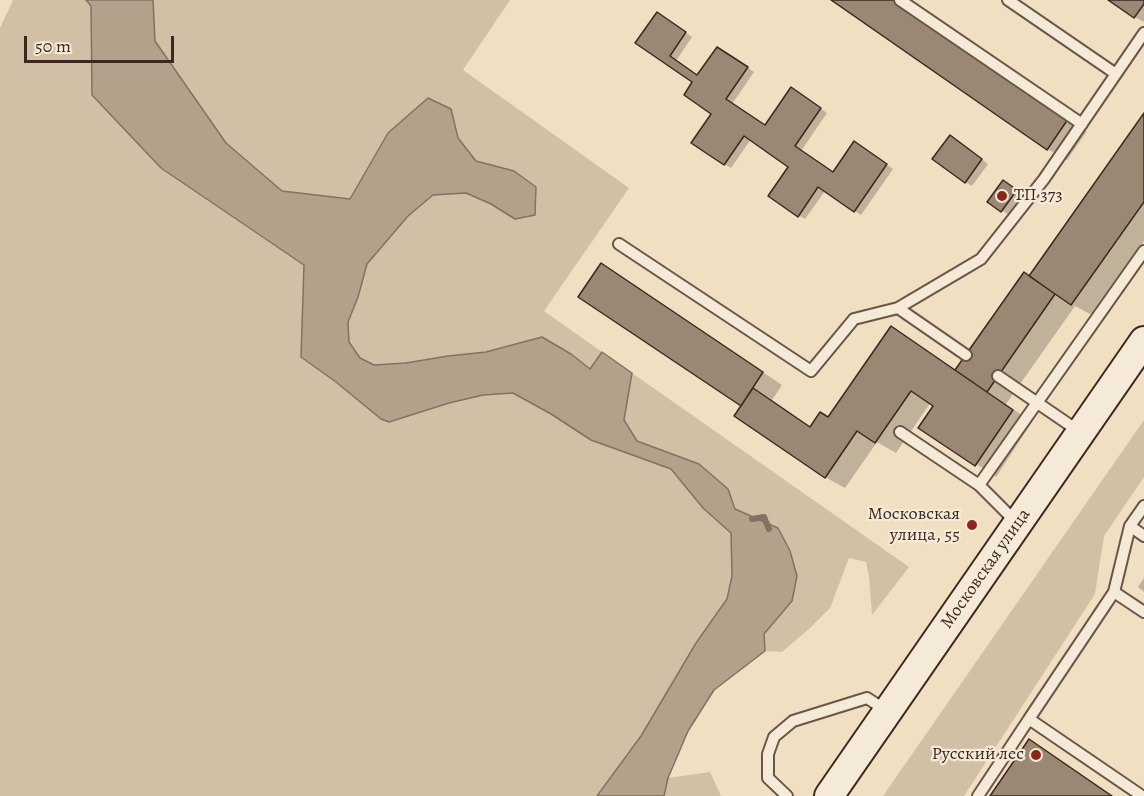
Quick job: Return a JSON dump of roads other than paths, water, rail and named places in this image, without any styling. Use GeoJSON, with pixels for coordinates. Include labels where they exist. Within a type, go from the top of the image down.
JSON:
{"type":"FeatureCollection","features":[{"type":"Feature","properties":{"kind":"main road","name":"Московская улица"},"geometry":{"type":"LineString","coordinates":[[829,796],[1144,341]]}},
{"type":"Feature","properties":{"kind":"lane"},"geometry":{"type":"LineString","coordinates":[[900,0],[1082,124]]}},
{"type":"Feature","properties":{"kind":"lane"},"geometry":{"type":"LineString","coordinates":[[1008,0],[1116,74]]}},
{"type":"Feature","properties":{"kind":"lane"},"geometry":{"type":"LineString","coordinates":[[620,244],[811,371],[854,319],[897,308],[981,259],[1044,178],[1144,33]]}},
{"type":"Feature","properties":{"kind":"lane"},"geometry":{"type":"LineString","coordinates":[[979,485],[1144,251]]}},
{"type":"Feature","properties":{"kind":"lane"},"geometry":{"type":"LineString","coordinates":[[897,308],[966,355]]}},
{"type":"Feature","properties":{"kind":"lane"},"geometry":{"type":"LineString","coordinates":[[998,376],[1080,433]]}},
{"type":"Feature","properties":{"kind":"lane"},"geometry":{"type":"LineString","coordinates":[[900,432],[979,485],[1018,524]]}},
{"type":"Feature","properties":{"kind":"lane"},"geometry":{"type":"LineString","coordinates":[[978,796],[1114,592],[1130,526],[1144,506]]}},
{"type":"Feature","properties":{"kind":"lane"},"geometry":{"type":"LineString","coordinates":[[1130,526],[1144,536]]}},
{"type":"Feature","properties":{"kind":"lane"},"geometry":{"type":"LineString","coordinates":[[1114,592],[1144,612]]}},
{"type":"Feature","properties":{"kind":"lane"},"geometry":{"type":"LineString","coordinates":[[787,796],[768,778],[768,754],[774,736],[794,721],[867,698],[887,711]]}},
{"type":"Feature","properties":{"kind":"lane"},"geometry":{"type":"LineString","coordinates":[[1029,719],[1142,796]]}},
{"type":"Feature","properties":{"kind":"waterway"},"geometry":{"type":"LineString","coordinates":[[752,519],[764,517],[769,529]]}},
{"type":"Feature","properties":{"kind":"place","name":"ТП 373"},"geometry":{"type":"Point","coordinates":[1002,196]}},
{"type":"Feature","properties":{"kind":"place","name":"Московская улица, 55"},"geometry":{"type":"Point","coordinates":[972,525]}},
{"type":"Feature","properties":{"kind":"place","name":"Русский лес"},"geometry":{"type":"Point","coordinates":[1036,755]}}]}
